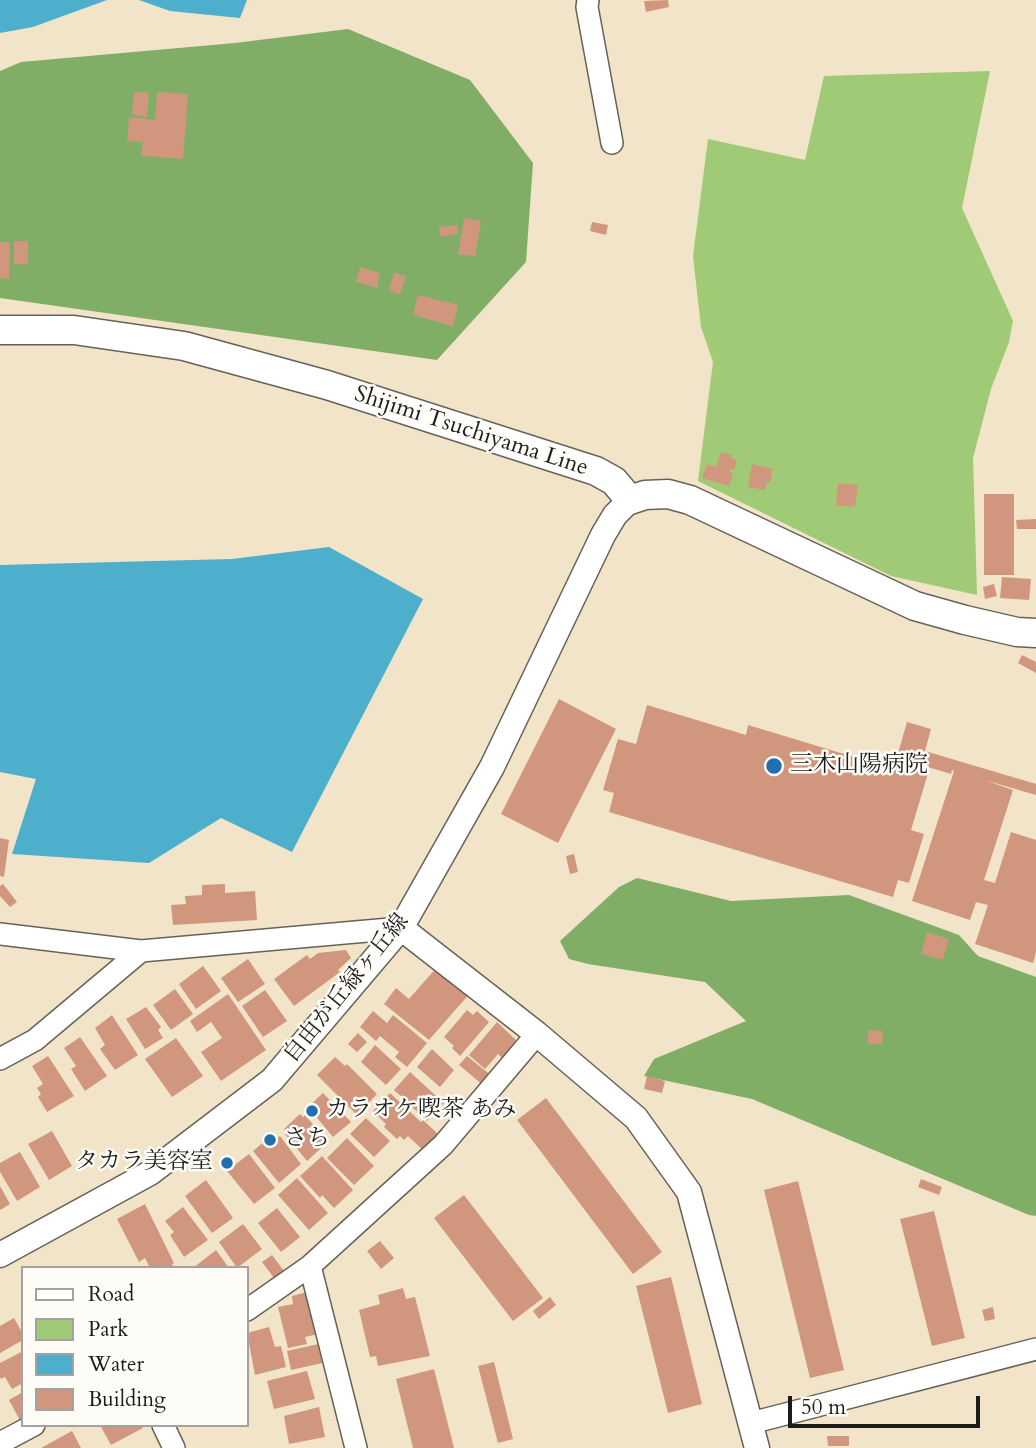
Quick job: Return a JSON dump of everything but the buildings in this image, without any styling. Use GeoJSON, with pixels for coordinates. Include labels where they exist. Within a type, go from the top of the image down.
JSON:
{"type":"FeatureCollection","features":[{"type":"Feature","properties":{"kind":"main road","name":"Shijimi Tsuchiyama Line"},"geometry":{"type":"LineString","coordinates":[[0,330],[74,330],[184,346],[327,385],[596,471],[614,481],[630,500]]}},
{"type":"Feature","properties":{"kind":"main road"},"geometry":{"type":"LineString","coordinates":[[630,500],[645,495],[668,494],[690,500],[915,606],[965,621],[1017,632],[1036,633]]}},
{"type":"Feature","properties":{"kind":"street"},"geometry":{"type":"LineString","coordinates":[[588,0],[587,7],[612,144]]}},
{"type":"Feature","properties":{"kind":"street","name":"自由が丘緑ヶ丘線"},"geometry":{"type":"LineString","coordinates":[[0,1255],[150,1172],[272,1080],[401,928],[492,767],[603,536],[615,515],[630,500]]}},
{"type":"Feature","properties":{"kind":"street"},"geometry":{"type":"LineString","coordinates":[[0,934],[141,951],[401,928],[537,1034],[636,1118],[689,1192],[757,1448]]}},
{"type":"Feature","properties":{"kind":"street"},"geometry":{"type":"LineString","coordinates":[[0,1059],[35,1040],[141,951]]}},
{"type":"Feature","properties":{"kind":"street"},"geometry":{"type":"LineString","coordinates":[[248,1309],[310,1266],[443,1145],[537,1034]]}},
{"type":"Feature","properties":{"kind":"street"},"geometry":{"type":"LineString","coordinates":[[310,1266],[356,1448]]}},
{"type":"Feature","properties":{"kind":"street"},"geometry":{"type":"LineString","coordinates":[[751,1423],[1036,1349]]}},
{"type":"Feature","properties":{"kind":"street"},"geometry":{"type":"LineString","coordinates":[[0,1443],[30,1427]]}},
{"type":"Feature","properties":{"kind":"street"},"geometry":{"type":"LineString","coordinates":[[164,1427],[174,1448]]}},
{"type":"Feature","properties":{"kind":"green space"},"geometry":{"type":"Polygon","coordinates":[[[348,29],[470,80],[533,163],[526,262],[437,360],[0,298],[0,71],[21,62],[235,43],[348,29]]]}},
{"type":"Feature","properties":{"kind":"green space"},"geometry":{"type":"Polygon","coordinates":[[[990,71],[962,208],[1013,321],[973,458],[977,595],[891,576],[698,481],[713,362],[701,327],[693,256],[708,139],[805,160],[824,76],[990,71]]]}},
{"type":"Feature","properties":{"kind":"green space"},"geometry":{"type":"Polygon","coordinates":[[[637,878],[731,901],[849,895],[959,935],[978,956],[1036,977],[1036,1216],[752,1099],[644,1076],[654,1059],[746,1021],[705,982],[569,959],[560,941],[619,887],[637,878]]]}},
{"type":"Feature","properties":{"kind":"water"},"geometry":{"type":"Polygon","coordinates":[[[0,0],[107,0],[33,27],[0,33],[0,0]]]}},
{"type":"Feature","properties":{"kind":"water"},"geometry":{"type":"Polygon","coordinates":[[[139,0],[247,0],[240,18],[170,11],[139,0]]]}},
{"type":"Feature","properties":{"kind":"water"},"geometry":{"type":"Polygon","coordinates":[[[329,547],[423,599],[292,852],[221,818],[149,863],[12,854],[36,779],[0,772],[0,565],[232,559],[329,547]]]}},
{"type":"Feature","properties":{"kind":"place","name":"三木山陽病院"},"geometry":{"type":"Point","coordinates":[774,766]}},
{"type":"Feature","properties":{"kind":"place","name":"カラオケ喫茶 あみ"},"geometry":{"type":"Point","coordinates":[312,1111]}},
{"type":"Feature","properties":{"kind":"place","name":"さち"},"geometry":{"type":"Point","coordinates":[270,1140]}},
{"type":"Feature","properties":{"kind":"place","name":"タカラ美容室"},"geometry":{"type":"Point","coordinates":[227,1163]}}]}
